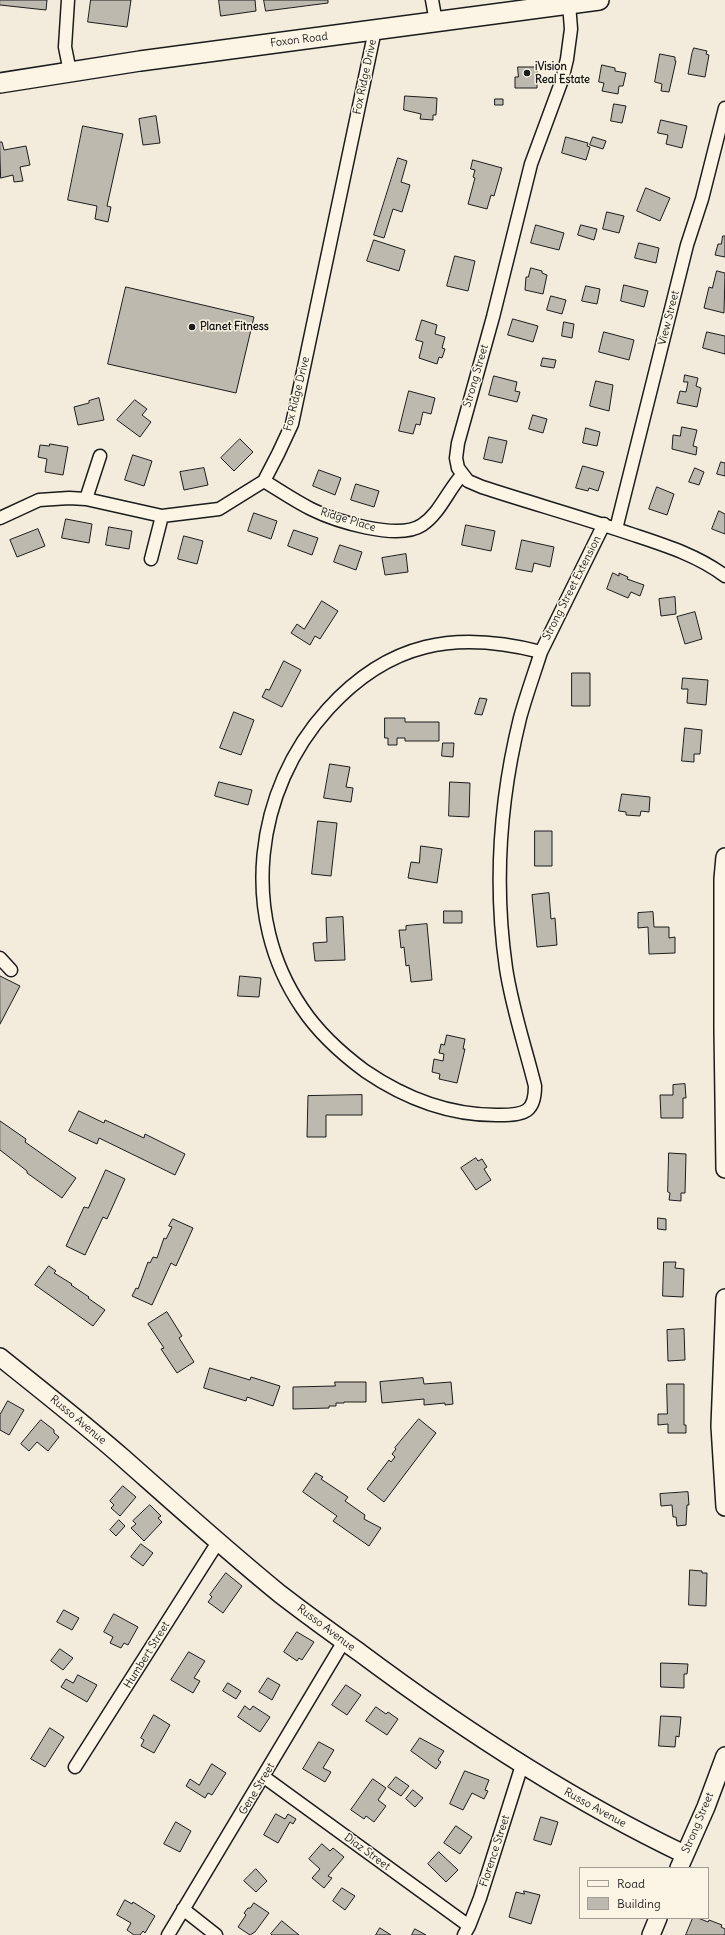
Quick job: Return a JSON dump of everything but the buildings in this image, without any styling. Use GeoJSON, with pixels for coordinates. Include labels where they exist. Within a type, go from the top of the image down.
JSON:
{"type":"FeatureCollection","features":[{"type":"Feature","properties":{"kind":"main road","name":"Foxon Road"},"geometry":{"type":"LineString","coordinates":[[0,82],[599,0]]}},
{"type":"Feature","properties":{"kind":"street"},"geometry":{"type":"LineString","coordinates":[[68,0],[65,47],[70,72]]}},
{"type":"Feature","properties":{"kind":"street"},"geometry":{"type":"LineString","coordinates":[[432,0],[436,22]]}},
{"type":"Feature","properties":{"kind":"street","name":"Strong Street"},"geometry":{"type":"LineString","coordinates":[[462,475],[458,468],[456,458],[464,416],[493,317],[531,164],[562,80],[567,59],[571,29],[569,4]]}},
{"type":"Feature","properties":{"kind":"street","name":"Fox Ridge Drive"},"geometry":{"type":"LineString","coordinates":[[264,481],[292,424],[375,30]]}},
{"type":"Feature","properties":{"kind":"street","name":"View Street"},"geometry":{"type":"LineString","coordinates":[[616,529],[688,244],[702,199],[725,108]]}},
{"type":"Feature","properties":{"kind":"street"},"geometry":{"type":"LineString","coordinates":[[86,499],[100,456]]}},
{"type":"Feature","properties":{"kind":"street"},"geometry":{"type":"LineString","coordinates":[[462,475],[468,481],[482,487],[604,524],[690,556],[725,576]]}},
{"type":"Feature","properties":{"kind":"street","name":"Ridge Place"},"geometry":{"type":"LineString","coordinates":[[264,481],[312,509],[359,526],[384,531],[410,530],[422,525],[433,516],[462,475]]}},
{"type":"Feature","properties":{"kind":"street"},"geometry":{"type":"LineString","coordinates":[[0,518],[39,500],[69,498],[86,499],[162,516],[219,509],[264,481]]}},
{"type":"Feature","properties":{"kind":"street"},"geometry":{"type":"LineString","coordinates":[[151,559],[162,516]]}},
{"type":"Feature","properties":{"kind":"street","name":"Strong Street Extension"},"geometry":{"type":"LineString","coordinates":[[541,652],[512,644],[488,641],[436,644],[412,650],[387,661],[369,672],[336,700],[301,742],[279,787],[267,827],[263,856],[262,884],[266,916],[276,956],[288,984],[302,1008],[339,1050],[378,1080],[401,1093],[426,1104],[450,1110],[476,1114],[518,1114],[530,1108],[535,1099],[535,1086],[514,1009],[506,967],[502,929],[500,879],[501,844],[510,770],[520,718],[541,652],[548,635],[604,524]]}},
{"type":"Feature","properties":{"kind":"street"},"geometry":{"type":"LineString","coordinates":[[725,857],[723,878],[723,1029],[725,1169]]}},
{"type":"Feature","properties":{"kind":"street"},"geometry":{"type":"LineString","coordinates":[[0,958],[11,970]]}},
{"type":"Feature","properties":{"kind":"street"},"geometry":{"type":"LineString","coordinates":[[725,1298],[720,1426],[725,1507]]}},
{"type":"Feature","properties":{"kind":"street","name":"Russo Avenue"},"geometry":{"type":"LineString","coordinates":[[0,1357],[121,1456],[218,1542],[281,1594],[344,1641],[465,1728],[522,1765],[682,1861]]}},
{"type":"Feature","properties":{"kind":"street","name":"Humbert Street"},"geometry":{"type":"LineString","coordinates":[[75,1767],[218,1542]]}},
{"type":"Feature","properties":{"kind":"street","name":"Gene Street"},"geometry":{"type":"LineString","coordinates":[[168,1935],[264,1777],[344,1641]]}},
{"type":"Feature","properties":{"kind":"street","name":"Strong Street"},"geometry":{"type":"LineString","coordinates":[[682,1861],[706,1807],[725,1756]]}},
{"type":"Feature","properties":{"kind":"street","name":"Florence Street"},"geometry":{"type":"LineString","coordinates":[[467,1931],[522,1765]]}},
{"type":"Feature","properties":{"kind":"street","name":"Diaz Street"},"geometry":{"type":"LineString","coordinates":[[264,1777],[467,1931]]}},
{"type":"Feature","properties":{"kind":"street"},"geometry":{"type":"LineString","coordinates":[[183,1909],[216,1935]]}},
{"type":"Feature","properties":{"kind":"street"},"geometry":{"type":"LineString","coordinates":[[651,1935],[658,1919]]}},
{"type":"Feature","properties":{"kind":"place","name":"iVision Real Estate"},"geometry":{"type":"Point","coordinates":[527,73]}},
{"type":"Feature","properties":{"kind":"place","name":"Planet Fitness"},"geometry":{"type":"Point","coordinates":[192,327]}}]}
